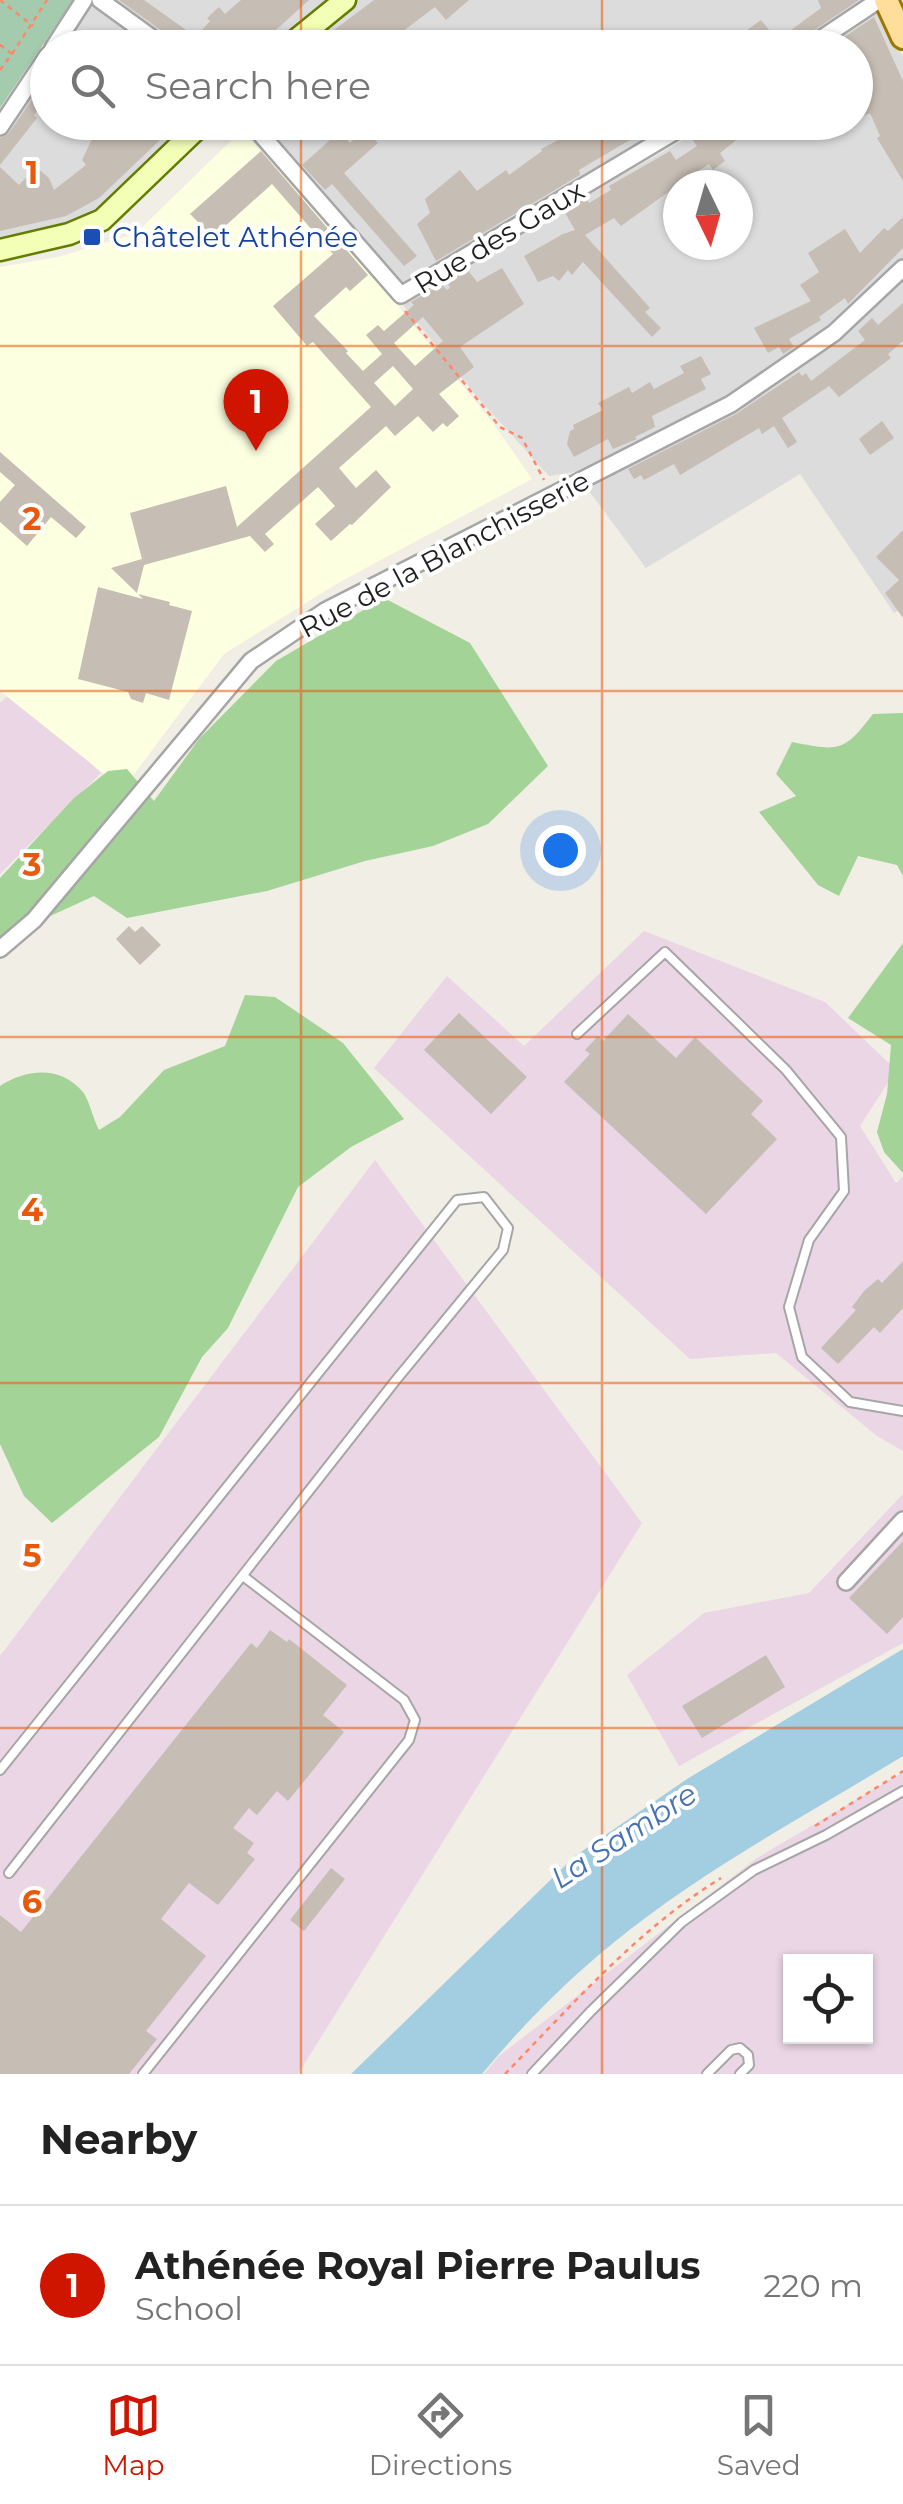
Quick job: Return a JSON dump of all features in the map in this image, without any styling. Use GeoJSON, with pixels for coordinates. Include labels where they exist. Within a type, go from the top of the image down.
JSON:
{"type":"FeatureCollection","features":[{"type":"Feature","properties":{"kind":"main road"},"geometry":{"type":"LineString","coordinates":[[308,30],[346,0]]}},
{"type":"Feature","properties":{"kind":"main road"},"geometry":{"type":"LineString","coordinates":[[882,0],[903,36]]}},
{"type":"Feature","properties":{"kind":"main road"},"geometry":{"type":"LineString","coordinates":[[0,250],[69,234],[102,220],[185,140]]}},
{"type":"Feature","properties":{"kind":"street"},"geometry":{"type":"LineString","coordinates":[[65,30],[84,0]]}},
{"type":"Feature","properties":{"kind":"street"},"geometry":{"type":"LineString","coordinates":[[100,0],[141,30]]}},
{"type":"Feature","properties":{"kind":"street"},"geometry":{"type":"LineString","coordinates":[[836,30],[882,0]]}},
{"type":"Feature","properties":{"kind":"street"},"geometry":{"type":"LineString","coordinates":[[0,127],[30,82]]}},
{"type":"Feature","properties":{"kind":"street","name":"Rue des Gaux"},"geometry":{"type":"LineString","coordinates":[[266,140],[400,295],[661,140]]}},
{"type":"Feature","properties":{"kind":"street","name":"Rue de la Blanchisserie"},"geometry":{"type":"LineString","coordinates":[[0,949],[34,920],[252,661],[325,610],[731,404],[834,333],[903,268]]}},
{"type":"Feature","properties":{"kind":"street"},"geometry":{"type":"LineString","coordinates":[[846,1582],[903,1520]]}},
{"type":"Feature","properties":{"kind":"lane"},"geometry":{"type":"LineString","coordinates":[[577,1034],[665,952],[786,1070],[841,1137],[844,1191],[809,1240],[789,1307],[802,1357],[850,1402],[903,1410]]}},
{"type":"Feature","properties":{"kind":"lane"},"geometry":{"type":"LineString","coordinates":[[0,1770],[458,1200],[484,1197],[508,1228],[503,1250],[9,1873]]}},
{"type":"Feature","properties":{"kind":"lane"},"geometry":{"type":"LineString","coordinates":[[143,2074],[408,1740],[415,1720],[404,1700],[242,1576]]}},
{"type":"Feature","properties":{"kind":"lane"},"geometry":{"type":"LineString","coordinates":[[532,2074],[682,1922],[754,1870],[903,1791]]}},
{"type":"Feature","properties":{"kind":"lane"},"geometry":{"type":"LineString","coordinates":[[707,2074],[730,2050],[740,2048],[748,2055],[749,2065],[740,2074]]}},
{"type":"Feature","properties":{"kind":"path"},"geometry":{"type":"LineString","coordinates":[[0,0],[34,26]]}},
{"type":"Feature","properties":{"kind":"path"},"geometry":{"type":"LineString","coordinates":[[31,30],[47,0]]}},
{"type":"Feature","properties":{"kind":"path"},"geometry":{"type":"LineString","coordinates":[[0,70],[30,31]]}},
{"type":"Feature","properties":{"kind":"path"},"geometry":{"type":"LineString","coordinates":[[0,45],[12,54]]}},
{"type":"Feature","properties":{"kind":"path"},"geometry":{"type":"LineString","coordinates":[[400,295],[405,311],[486,411],[500,427],[522,438],[552,497]]}},
{"type":"Feature","properties":{"kind":"shaded area"},"geometry":{"type":"Polygon","coordinates":[[[0,0],[73,0],[53,30],[30,30],[30,64],[0,108],[0,0]]]}},
{"type":"Feature","properties":{"kind":"shaded area"},"geometry":{"type":"Polygon","coordinates":[[[85,0],[873,0],[828,30],[66,30],[85,0]]]}},
{"type":"Feature","properties":{"kind":"shaded area"},"geometry":{"type":"Polygon","coordinates":[[[876,2],[903,57],[903,607],[894,613],[800,474],[646,568],[575,472],[549,476],[479,399],[403,305],[500,244],[683,140],[873,140],[873,30],[836,30],[876,2]]]}},
{"type":"Feature","properties":{"kind":"shaded area"},"geometry":{"type":"Polygon","coordinates":[[[30,86],[30,140],[204,140],[111,225],[0,254],[0,134],[30,86]]]}},
{"type":"Feature","properties":{"kind":"shaded area"},"geometry":{"type":"Polygon","coordinates":[[[232,140],[251,140],[385,290],[493,423],[532,479],[338,583],[224,654],[123,789],[0,691],[0,267],[58,257],[135,234],[232,140]]]}},
{"type":"Feature","properties":{"kind":"shaded area"},"geometry":{"type":"Polygon","coordinates":[[[258,140],[668,140],[402,301],[258,140]]]}},
{"type":"Feature","properties":{"kind":"shaded area"},"geometry":{"type":"Polygon","coordinates":[[[13,691],[101,773],[0,874],[0,703],[13,691]]]}},
{"type":"Feature","properties":{"kind":"shaded area"},"geometry":{"type":"Polygon","coordinates":[[[644,931],[825,1002],[896,1070],[860,1126],[896,1183],[903,1176],[903,1451],[877,1436],[776,1353],[690,1359],[374,1068],[447,976],[524,1046],[644,931]]]}},
{"type":"Feature","properties":{"kind":"shaded area"},"geometry":{"type":"Polygon","coordinates":[[[375,1160],[642,1523],[298,2074],[0,2074],[0,1656],[375,1160]]]}},
{"type":"Feature","properties":{"kind":"shaded area"},"geometry":{"type":"Polygon","coordinates":[[[903,1494],[903,1643],[679,1766],[627,1675],[704,1613],[809,1593],[903,1494]]]}},
{"type":"Feature","properties":{"kind":"shaded area"},"geometry":{"type":"Polygon","coordinates":[[[903,1772],[903,2074],[484,2074],[499,2056],[757,1858],[903,1772]]]}},
{"type":"Feature","properties":{"kind":"green space"},"geometry":{"type":"Polygon","coordinates":[[[384,598],[470,643],[548,766],[488,824],[433,846],[365,861],[267,891],[127,918],[94,896],[0,939],[0,878],[74,798],[108,771],[127,769],[154,801],[199,739],[276,661],[384,598]]]}},
{"type":"Feature","properties":{"kind":"green space"},"geometry":{"type":"Polygon","coordinates":[[[903,713],[903,876],[897,865],[858,856],[839,896],[818,885],[759,812],[796,796],[776,774],[792,742],[839,746],[873,714],[903,713]]]}},
{"type":"Feature","properties":{"kind":"green space"},"geometry":{"type":"Polygon","coordinates":[[[903,943],[903,1173],[884,1152],[877,1132],[887,1094],[891,1045],[848,1018],[903,943]]]}},
{"type":"Feature","properties":{"kind":"green space"},"geometry":{"type":"Polygon","coordinates":[[[245,995],[275,997],[343,1043],[404,1119],[351,1147],[298,1187],[228,1328],[202,1357],[159,1437],[52,1523],[24,1496],[0,1444],[0,1086],[32,1073],[64,1077],[83,1092],[99,1130],[120,1117],[164,1070],[225,1046],[245,995]]]}},
{"type":"Feature","properties":{"kind":"water","name":"La Sambre"},"geometry":{"type":"Polygon","coordinates":[[[903,1649],[903,1756],[754,1845],[646,1917],[560,1990],[482,2074],[351,2074],[575,1856],[687,1779],[903,1649]]]}},
{"type":"Feature","properties":{"kind":"building"},"geometry":{"type":"Polygon","coordinates":[[[119,0],[144,0],[186,30],[161,30],[119,0]]]}},
{"type":"Feature","properties":{"kind":"building"},"geometry":{"type":"Polygon","coordinates":[[[241,0],[309,0],[276,30],[202,30],[210,21],[207,18],[219,7],[225,14],[241,0]]]}},
{"type":"Feature","properties":{"kind":"building"},"geometry":{"type":"Polygon","coordinates":[[[374,0],[469,0],[446,20],[435,7],[405,30],[334,30],[374,0]]]}},
{"type":"Feature","properties":{"kind":"building"},"geometry":{"type":"Polygon","coordinates":[[[818,0],[859,0],[814,30],[791,30],[821,8],[818,0]]]}},
{"type":"Feature","properties":{"kind":"building"},"geometry":{"type":"Polygon","coordinates":[[[874,17],[903,81],[903,181],[877,138],[880,136],[873,120],[873,30],[855,30],[874,17]]]}},
{"type":"Feature","properties":{"kind":"building"},"geometry":{"type":"Polygon","coordinates":[[[761,20],[769,30],[747,30],[761,20]]]}},
{"type":"Feature","properties":{"kind":"building"},"geometry":{"type":"Polygon","coordinates":[[[30,102],[30,127],[0,165],[0,138],[9,133],[30,102]]]}},
{"type":"Feature","properties":{"kind":"building"},"geometry":{"type":"Polygon","coordinates":[[[91,140],[160,140],[99,198],[66,216],[0,231],[0,167],[19,185],[36,167],[49,178],[54,190],[86,165],[82,160],[91,140]]]}},
{"type":"Feature","properties":{"kind":"building"},"geometry":{"type":"Polygon","coordinates":[[[330,140],[378,143],[344,173],[417,256],[404,266],[332,184],[325,190],[302,165],[330,140]]]}},
{"type":"Feature","properties":{"kind":"building"},"geometry":{"type":"Polygon","coordinates":[[[558,140],[630,140],[579,170],[580,175],[436,261],[417,224],[430,213],[425,199],[460,170],[477,191],[506,170],[509,175],[558,140]]]}},
{"type":"Feature","properties":{"kind":"building"},"geometry":{"type":"Polygon","coordinates":[[[693,140],[736,140],[720,153],[725,161],[713,170],[709,164],[700,170],[663,170],[663,196],[621,226],[614,218],[585,235],[650,308],[645,312],[661,328],[652,337],[583,262],[572,275],[568,270],[559,281],[553,276],[538,282],[524,256],[575,230],[564,211],[586,198],[589,203],[611,190],[609,186],[670,151],[676,160],[697,146],[693,140]]]}},
{"type":"Feature","properties":{"kind":"building"},"geometry":{"type":"Polygon","coordinates":[[[261,151],[368,275],[350,291],[346,287],[314,316],[363,371],[382,354],[366,335],[378,325],[384,331],[414,305],[411,302],[441,284],[447,290],[447,281],[467,269],[477,282],[502,268],[524,304],[460,347],[474,367],[439,394],[459,416],[447,427],[443,423],[433,432],[418,416],[395,436],[386,426],[339,468],[356,488],[376,470],[391,487],[331,541],[315,524],[335,506],[318,487],[265,534],[274,544],[265,552],[250,536],[144,565],[137,593],[111,568],[142,559],[130,513],[226,486],[237,527],[371,407],[313,342],[307,346],[273,306],[333,254],[272,184],[213,237],[190,214],[261,151]],[[423,317],[394,343],[415,366],[443,341],[423,317]],[[393,366],[374,383],[395,406],[413,389],[393,366]]]}},
{"type":"Feature","properties":{"kind":"building"},"geometry":{"type":"Polygon","coordinates":[[[903,217],[903,248],[848,304],[845,298],[819,317],[821,320],[789,339],[794,347],[783,354],[779,347],[768,353],[754,328],[811,301],[800,285],[819,272],[808,253],[845,229],[860,253],[884,228],[888,231],[903,217]]]}},
{"type":"Feature","properties":{"kind":"building"},"geometry":{"type":"Polygon","coordinates":[[[903,303],[903,341],[888,354],[891,358],[839,397],[829,386],[782,418],[797,442],[788,448],[774,426],[762,434],[759,428],[680,475],[674,464],[644,480],[641,475],[634,479],[628,469],[736,414],[799,372],[802,376],[806,373],[811,381],[865,340],[858,331],[872,318],[878,325],[903,303]]]}},
{"type":"Feature","properties":{"kind":"building"},"geometry":{"type":"Polygon","coordinates":[[[701,356],[711,374],[701,379],[706,389],[652,416],[655,427],[637,439],[613,449],[608,439],[574,457],[567,444],[570,431],[573,425],[603,410],[598,403],[629,387],[632,393],[650,382],[654,389],[684,373],[680,366],[701,356]]]}},
{"type":"Feature","properties":{"kind":"building"},"geometry":{"type":"Polygon","coordinates":[[[882,421],[894,438],[870,455],[859,439],[882,421]]]}},
{"type":"Feature","properties":{"kind":"building"},"geometry":{"type":"Polygon","coordinates":[[[0,452],[86,527],[76,538],[51,517],[27,546],[0,522],[0,502],[15,485],[0,472],[0,452]]]}},
{"type":"Feature","properties":{"kind":"building"},"geometry":{"type":"Polygon","coordinates":[[[903,530],[903,618],[885,593],[899,580],[876,557],[903,530]]]}},
{"type":"Feature","properties":{"kind":"building"},"geometry":{"type":"Polygon","coordinates":[[[98,587],[170,602],[169,605],[192,611],[169,700],[146,693],[143,703],[131,699],[128,692],[78,679],[98,587]]]}},
{"type":"Feature","properties":{"kind":"building"},"geometry":{"type":"Polygon","coordinates":[[[129,926],[135,932],[142,926],[161,945],[140,965],[116,939],[129,926]]]}},
{"type":"Feature","properties":{"kind":"building"},"geometry":{"type":"Polygon","coordinates":[[[459,1013],[527,1077],[491,1114],[424,1050],[459,1013]]]}},
{"type":"Feature","properties":{"kind":"building"},"geometry":{"type":"Polygon","coordinates":[[[628,1014],[676,1058],[695,1037],[763,1101],[751,1114],[777,1139],[706,1214],[564,1082],[590,1054],[585,1050],[598,1036],[603,1041],[628,1014]]]}},
{"type":"Feature","properties":{"kind":"building"},"geometry":{"type":"Polygon","coordinates":[[[903,1261],[903,1308],[880,1333],[874,1327],[838,1364],[821,1348],[856,1310],[852,1307],[864,1291],[878,1279],[882,1283],[903,1261]]]}},
{"type":"Feature","properties":{"kind":"building"},"geometry":{"type":"Polygon","coordinates":[[[903,1541],[903,1617],[887,1634],[849,1598],[903,1541]]]}},
{"type":"Feature","properties":{"kind":"building"},"geometry":{"type":"Polygon","coordinates":[[[270,1630],[287,1642],[289,1639],[347,1685],[323,1715],[344,1732],[288,1801],[277,1791],[257,1815],[249,1808],[233,1828],[254,1843],[247,1853],[255,1859],[218,1905],[189,1883],[161,1919],[206,1956],[146,2031],[157,2039],[129,2074],[0,2074],[0,1915],[21,1932],[251,1643],[257,1648],[270,1630]]]}},
{"type":"Feature","properties":{"kind":"building"},"geometry":{"type":"Polygon","coordinates":[[[766,1655],[785,1687],[702,1738],[682,1706],[766,1655]]]}},
{"type":"Feature","properties":{"kind":"building"},"geometry":{"type":"Polygon","coordinates":[[[331,1868],[345,1879],[304,1931],[290,1920],[331,1868]]]}},
{"type":"Feature","properties":{"kind":"place","name":"Châtelet Athénée"},"geometry":{"type":"Point","coordinates":[92,237]}},
{"type":"Feature","properties":{"kind":"place","name":"Athénée Royal Pierre Paulus"},"geometry":{"type":"Point","coordinates":[256,451]}}]}
